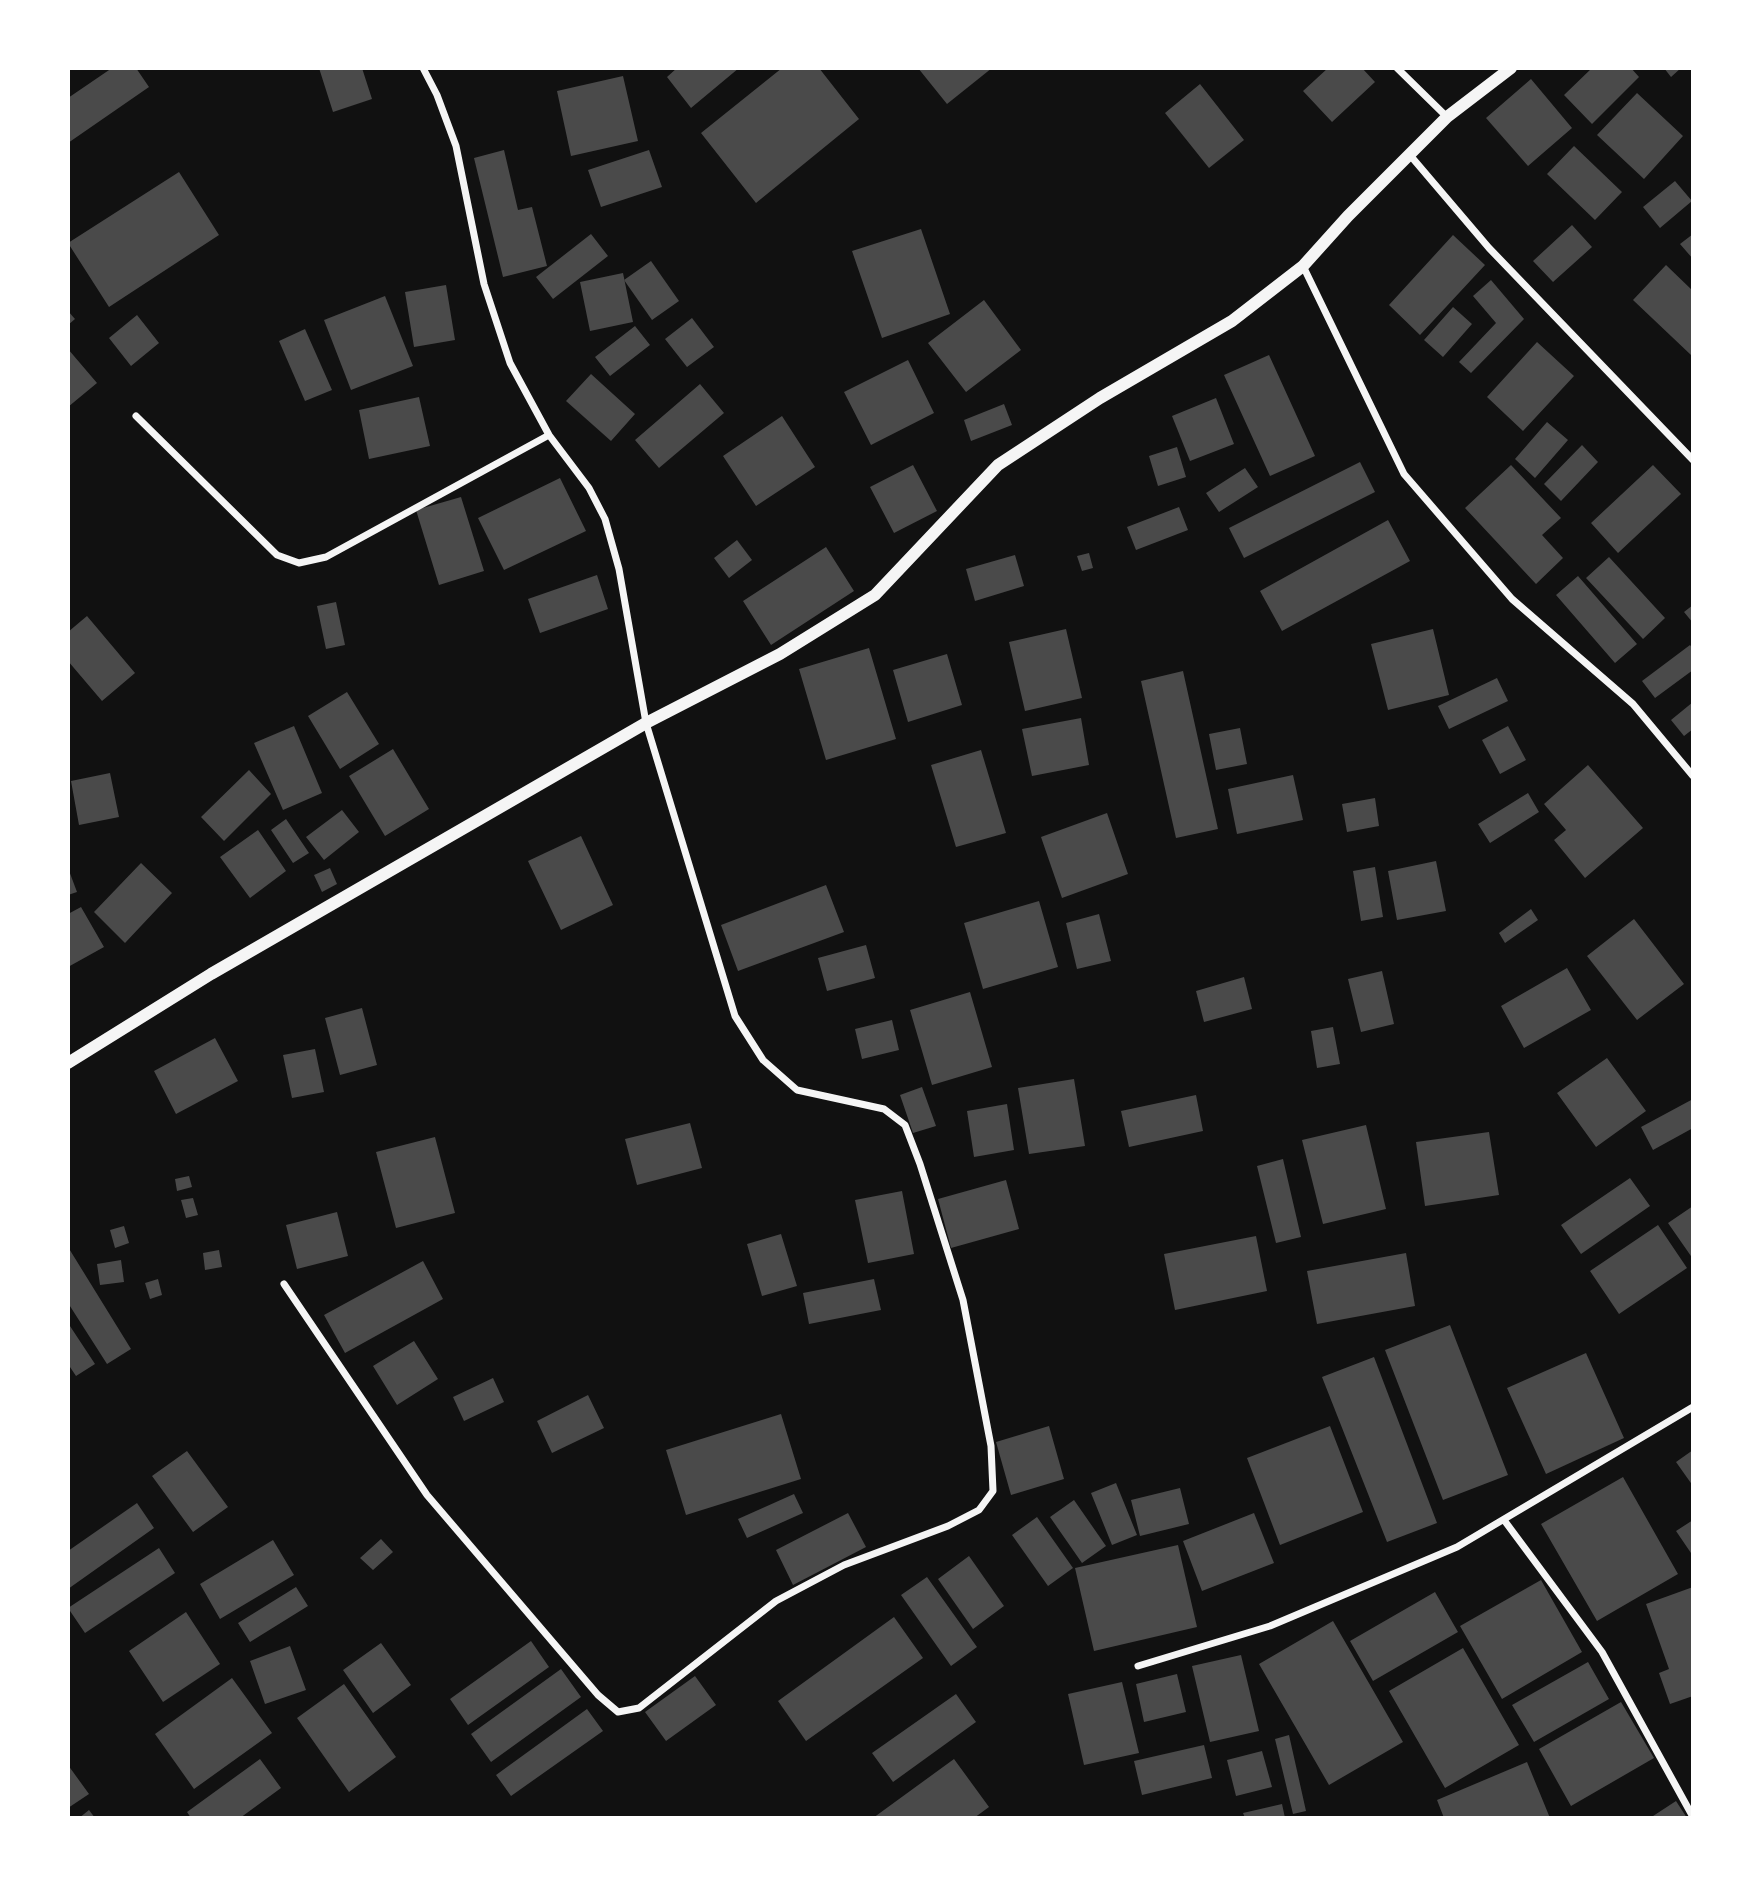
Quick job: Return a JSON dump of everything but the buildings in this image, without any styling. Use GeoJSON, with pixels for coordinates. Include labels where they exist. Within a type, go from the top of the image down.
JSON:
{"type":"FeatureCollection","features":[{"type":"Feature","properties":{"kind":"street"},"geometry":{"type":"LineString","coordinates":[[284,1284],[427,1495],[598,1695],[618,1712],[639,1709],[776,1601],[844,1565],[948,1526],[979,1510],[993,1491],[991,1446],[963,1300],[905,1125],[884,1109],[797,1090],[763,1060],[735,1016],[646,723],[619,569],[605,519],[589,488],[549,435],[510,363],[484,284],[456,146],[438,95],[423,68]]}},
{"type":"Feature","properties":{"kind":"street"},"geometry":{"type":"LineString","coordinates":[[1397,68],[1447,117]]}},
{"type":"Feature","properties":{"kind":"street"},"geometry":{"type":"LineString","coordinates":[[68,1063],[211,974],[646,723],[780,654],[874,595],[999,465],[1100,398],[1231,321],[1303,266],[1409,153],[1447,117],[1511,68]]}},
{"type":"Feature","properties":{"kind":"street"},"geometry":{"type":"LineString","coordinates":[[1409,153],[1489,248],[1693,460]]}},
{"type":"Feature","properties":{"kind":"street"},"geometry":{"type":"LineString","coordinates":[[1303,266],[1405,474],[1512,599],[1633,704],[1693,776]]}},
{"type":"Feature","properties":{"kind":"street"},"geometry":{"type":"LineString","coordinates":[[136,416],[277,555],[299,564],[326,557],[549,435]]}},
{"type":"Feature","properties":{"kind":"street"},"geometry":{"type":"LineString","coordinates":[[1138,1666],[1270,1626],[1457,1547],[1693,1407]]}},
{"type":"Feature","properties":{"kind":"street"},"geometry":{"type":"LineString","coordinates":[[1504,1520],[1602,1652],[1693,1817]]}}]}
